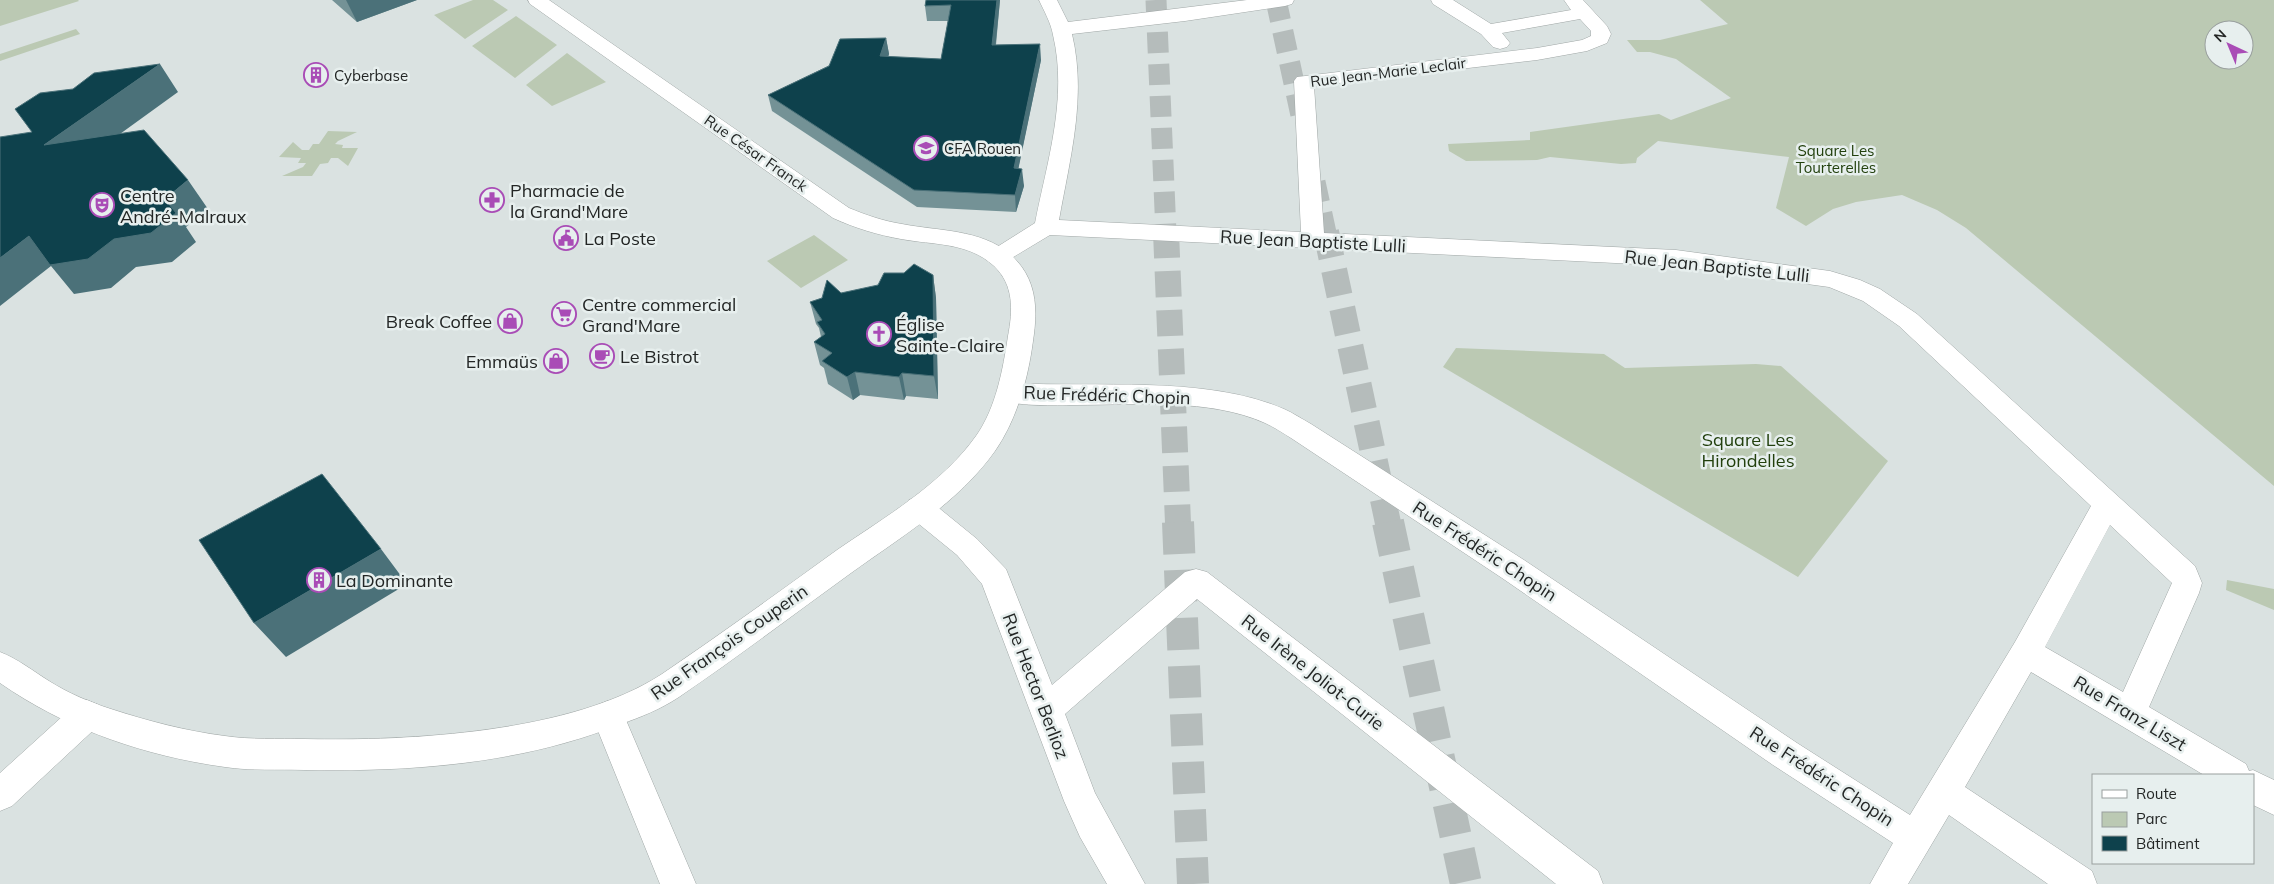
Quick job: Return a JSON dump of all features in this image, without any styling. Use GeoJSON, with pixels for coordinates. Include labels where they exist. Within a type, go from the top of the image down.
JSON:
{"type":"FeatureCollection","features":[{"type":"Feature","properties":{"kind":"street","name":"Rue César Franck"},"geometry":{"type":"LineString","coordinates":[[537,0],[841,214],[864,223],[896,230],[955,238],[997,257]]}},
{"type":"Feature","properties":{"kind":"street"},"geometry":{"type":"LineString","coordinates":[[997,257],[1046,227],[1069,91],[1068,64],[1061,29],[1048,0]]}},
{"type":"Feature","properties":{"kind":"street"},"geometry":{"type":"LineString","coordinates":[[1061,29],[1184,7],[1285,0]]}},
{"type":"Feature","properties":{"kind":"street"},"geometry":{"type":"LineString","coordinates":[[1440,0],[1488,30],[1513,57]]}},
{"type":"Feature","properties":{"kind":"street"},"geometry":{"type":"LineString","coordinates":[[1488,30],[1578,6]]}},
{"type":"Feature","properties":{"kind":"street","name":"Rue Jean-Marie Leclair"},"geometry":{"type":"LineString","coordinates":[[1313,241],[1304,81],[1513,57],[1587,45],[1600,39],[1602,34],[1578,6]]}},
{"type":"Feature","properties":{"kind":"street","name":"Rue Jean Baptiste Lulli"},"geometry":{"type":"LineString","coordinates":[[1046,227],[1676,258],[1830,279],[1852,285],[1888,304],[1908,320],[2176,566],[2187,583],[2130,713]]}},
{"type":"Feature","properties":{"kind":"street","name":"Rue François Couperin"},"geometry":{"type":"LineString","coordinates":[[0,666],[51,699],[87,715],[122,727],[218,751],[330,755],[448,750],[555,730],[608,716],[643,701],[683,677],[919,508],[952,482],[974,457],[993,432],[1010,393],[1023,324],[1024,298],[1015,275],[997,257]]}},
{"type":"Feature","properties":{"kind":"street","name":"Rue Frédéric Chopin"},"geometry":{"type":"LineString","coordinates":[[1010,393],[1188,396],[1240,405],[1274,416],[1301,431],[1490,554],[1786,754],[1916,838]]}},
{"type":"Feature","properties":{"kind":"street"},"geometry":{"type":"LineString","coordinates":[[1888,884],[2026,652],[2107,504]]}},
{"type":"Feature","properties":{"kind":"street","name":"Rue Hector Berlioz"},"geometry":{"type":"LineString","coordinates":[[919,508],[967,547],[995,578],[1077,790],[1103,844],[1127,884]]}},
{"type":"Feature","properties":{"kind":"street","name":"Rue Irène Joliot-Curie"},"geometry":{"type":"LineString","coordinates":[[1047,709],[1196,581],[1585,884]]}},
{"type":"Feature","properties":{"kind":"street","name":"Rue Franz Liszt"},"geometry":{"type":"LineString","coordinates":[[2026,652],[2232,774]]}},
{"type":"Feature","properties":{"kind":"street"},"geometry":{"type":"LineString","coordinates":[[0,795],[87,715]]}},
{"type":"Feature","properties":{"kind":"street"},"geometry":{"type":"LineString","coordinates":[[608,716],[678,884]]}},
{"type":"Feature","properties":{"kind":"street"},"geometry":{"type":"LineString","coordinates":[[2254,787],[2274,799]]}},
{"type":"Feature","properties":{"kind":"street"},"geometry":{"type":"LineString","coordinates":[[1944,792],[2079,884]]}},
{"type":"Feature","properties":{"kind":"green space"},"geometry":{"type":"Polygon","coordinates":[[[0,0],[78,0],[79,1],[0,26],[0,0]]]}},
{"type":"Feature","properties":{"kind":"green space"},"geometry":{"type":"Polygon","coordinates":[[[473,0],[493,0],[508,10],[465,39],[434,15],[473,0]]]}},
{"type":"Feature","properties":{"kind":"green space","name":"Square Les Tourterelles"},"geometry":{"type":"Polygon","coordinates":[[[1700,0],[2274,0],[2274,486],[1966,228],[1937,210],[1902,195],[1856,202],[1833,209],[1806,226],[1776,208],[1789,157],[1658,141],[1637,158],[1636,163],[1621,164],[1550,157],[1537,160],[1466,161],[1449,151],[1448,144],[1530,140],[1530,132],[1659,114],[1671,120],[1731,98],[1676,59],[1650,52],[1637,52],[1627,40],[1660,40],[1728,24],[1700,0]]]}},
{"type":"Feature","properties":{"kind":"green space"},"geometry":{"type":"Polygon","coordinates":[[[516,16],[557,45],[515,78],[472,46],[516,16]]]}},
{"type":"Feature","properties":{"kind":"green space"},"geometry":{"type":"Polygon","coordinates":[[[76,29],[80,34],[0,61],[0,54],[76,29]]]}},
{"type":"Feature","properties":{"kind":"green space"},"geometry":{"type":"Polygon","coordinates":[[[567,53],[606,82],[552,106],[526,85],[567,53]]]}},
{"type":"Feature","properties":{"kind":"green space"},"geometry":{"type":"Polygon","coordinates":[[[328,131],[357,132],[335,144],[343,145],[342,148],[358,148],[348,166],[338,158],[331,158],[328,163],[320,164],[312,176],[282,176],[303,167],[306,163],[298,163],[301,158],[279,157],[293,142],[302,150],[309,150],[313,144],[319,144],[328,131]]]}},
{"type":"Feature","properties":{"kind":"green space"},"geometry":{"type":"Polygon","coordinates":[[[814,235],[848,260],[801,288],[767,261],[814,235]]]}},
{"type":"Feature","properties":{"kind":"green space","name":"Square Les Hirondelles"},"geometry":{"type":"Polygon","coordinates":[[[1456,348],[1604,354],[1625,368],[1756,364],[1781,366],[1888,461],[1798,577],[1443,367],[1456,348]]]}},
{"type":"Feature","properties":{"kind":"green space"},"geometry":{"type":"Polygon","coordinates":[[[2227,580],[2274,589],[2274,610],[2226,590],[2227,580]]]}},
{"type":"Feature","properties":{"kind":"building","name":"CFA Rouen"},"geometry":{"type":"Polygon","coordinates":[[[926,0],[997,0],[992,45],[1040,44],[1014,168],[1022,169],[1015,195],[914,190],[768,95],[829,66],[840,39],[886,38],[880,56],[941,59],[951,5],[925,6],[926,0]]]}},
{"type":"Feature","properties":{"kind":"building","name":"Centre André-Malraux"},"geometry":{"type":"Polygon","coordinates":[[[160,64],[44,145],[144,130],[188,180],[165,199],[176,213],[151,233],[114,239],[88,259],[50,265],[29,236],[0,258],[0,137],[32,132],[15,109],[40,93],[73,89],[94,73],[160,64]]]}},
{"type":"Feature","properties":{"kind":"building","name":"Église Sainte-Claire"},"geometry":{"type":"Polygon","coordinates":[[[914,264],[933,275],[934,376],[902,373],[899,377],[855,372],[847,377],[822,361],[832,353],[814,342],[825,334],[817,322],[822,320],[810,302],[822,298],[827,280],[841,293],[878,285],[884,273],[904,273],[914,264]]]}},
{"type":"Feature","properties":{"kind":"building"},"geometry":{"type":"Polygon","coordinates":[[[322,474],[381,549],[254,623],[199,540],[322,474]]]}},
{"type":"Feature","properties":{"kind":"tunnel"},"geometry":{"type":"LineString","coordinates":[[1156,0],[1166,233]]}},
{"type":"Feature","properties":{"kind":"tunnel"},"geometry":{"type":"LineString","coordinates":[[1276,0],[1302,120]]}},
{"type":"Feature","properties":{"kind":"tunnel"},"geometry":{"type":"LineString","coordinates":[[1315,182],[1326,233]]}},
{"type":"Feature","properties":{"kind":"tunnel"},"geometry":{"type":"LineString","coordinates":[[1166,232],[1178,523]]}},
{"type":"Feature","properties":{"kind":"tunnel"},"geometry":{"type":"LineString","coordinates":[[1326,232],[1388,523]]}},
{"type":"Feature","properties":{"kind":"tunnel"},"geometry":{"type":"LineString","coordinates":[[1178,522],[1193,884]]}},
{"type":"Feature","properties":{"kind":"tunnel"},"geometry":{"type":"LineString","coordinates":[[1388,522],[1466,884]]}},
{"type":"Feature","properties":{"kind":"place","name":"Cyberbase"},"geometry":{"type":"Point","coordinates":[316,75]}},
{"type":"Feature","properties":{"kind":"place","name":"CFA Rouen"},"geometry":{"type":"Point","coordinates":[926,148]}},
{"type":"Feature","properties":{"kind":"place","name":"Pharmacie de la Grand'Mare"},"geometry":{"type":"Point","coordinates":[492,200]}},
{"type":"Feature","properties":{"kind":"place","name":"Centre André-Malraux"},"geometry":{"type":"Point","coordinates":[102,205]}},
{"type":"Feature","properties":{"kind":"place","name":"La Poste"},"geometry":{"type":"Point","coordinates":[566,238]}},
{"type":"Feature","properties":{"kind":"place","name":"Centre commercial Grand'Mare"},"geometry":{"type":"Point","coordinates":[564,314]}},
{"type":"Feature","properties":{"kind":"place","name":"Break Coffee"},"geometry":{"type":"Point","coordinates":[510,321]}},
{"type":"Feature","properties":{"kind":"place","name":"Église Sainte-Claire"},"geometry":{"type":"Point","coordinates":[879,334]}},
{"type":"Feature","properties":{"kind":"place","name":"Le Bistrot"},"geometry":{"type":"Point","coordinates":[602,356]}},
{"type":"Feature","properties":{"kind":"place","name":"Emmaüs"},"geometry":{"type":"Point","coordinates":[556,361]}},
{"type":"Feature","properties":{"kind":"place","name":"La Dominante"},"geometry":{"type":"Point","coordinates":[319,580]}}]}
